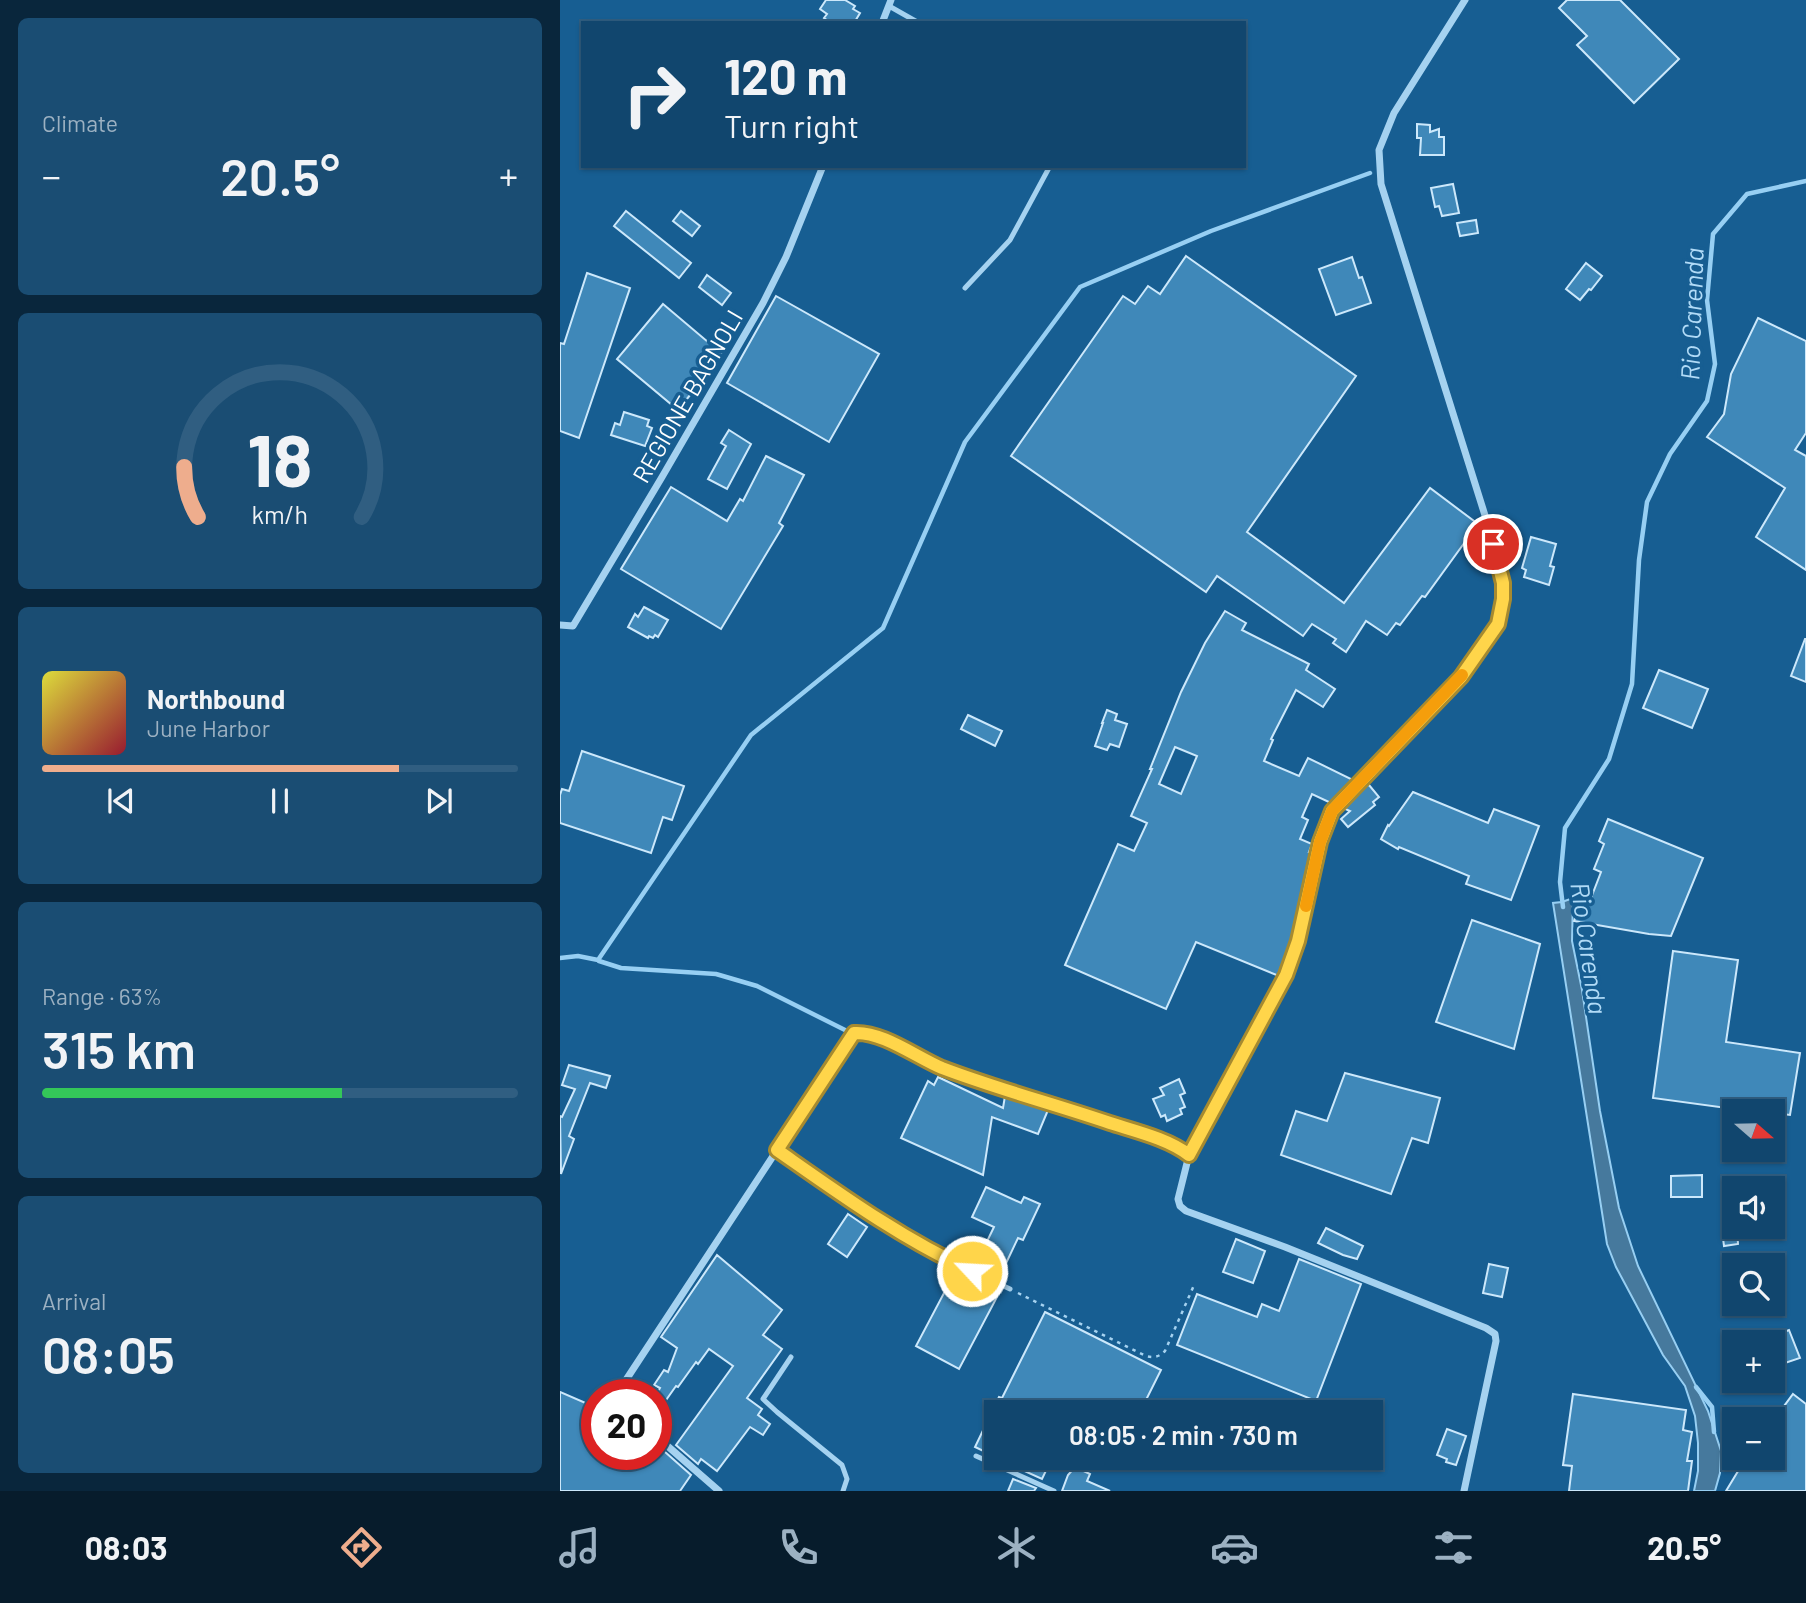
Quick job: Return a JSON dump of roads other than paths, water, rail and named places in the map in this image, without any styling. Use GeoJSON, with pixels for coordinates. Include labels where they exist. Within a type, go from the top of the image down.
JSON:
{"type":"FeatureCollection","features":[{"type":"Feature","properties":{"kind":"street"},"geometry":{"type":"LineString","coordinates":[[1464,1491],[1496,1341],[1495,1334],[1285,1247],[1186,1211],[1180,1206],[1178,1199],[1189,1155],[1286,975],[1298,941],[1320,842],[1332,811],[1461,677],[1498,624],[1501,612],[1503,583],[1488,525],[1381,184],[1379,150],[1394,113],[1465,0]]}},
{"type":"Feature","properties":{"kind":"street"},"geometry":{"type":"LineString","coordinates":[[882,21],[890,3]]}},
{"type":"Feature","properties":{"kind":"street","name":"REGIONE BAGNOLI"},"geometry":{"type":"LineString","coordinates":[[560,625],[573,626],[736,350],[786,257],[822,168]]}},
{"type":"Feature","properties":{"kind":"street"},"geometry":{"type":"LineString","coordinates":[[627,1379],[854,1033],[863,1032],[877,1036],[937,1066],[1136,1131],[1180,1148],[1189,1155]]}},
{"type":"Feature","properties":{"kind":"street"},"geometry":{"type":"LineString","coordinates":[[672,1450],[719,1491]]}},
{"type":"Feature","properties":{"kind":"lane"},"geometry":{"type":"LineString","coordinates":[[890,3],[916,21]]}},
{"type":"Feature","properties":{"kind":"lane"},"geometry":{"type":"LineString","coordinates":[[965,288],[1010,240],[1049,168]]}},
{"type":"Feature","properties":{"kind":"lane"},"geometry":{"type":"LineString","coordinates":[[777,1150],[872,1215],[934,1253],[1010,1289]]}},
{"type":"Feature","properties":{"kind":"lane"},"geometry":{"type":"LineString","coordinates":[[792,1357],[763,1399],[842,1465],[847,1479],[843,1491]]}},
{"type":"Feature","properties":{"kind":"lane"},"geometry":{"type":"LineString","coordinates":[[976,1456],[1054,1491]]}},
{"type":"Feature","properties":{"kind":"water"},"geometry":{"type":"Polygon","coordinates":[[[1573,898],[1572,941],[1619,1208],[1638,1266],[1708,1411],[1721,1451],[1720,1473],[1715,1491],[1694,1491],[1698,1471],[1698,1443],[1695,1416],[1685,1386],[1663,1355],[1616,1267],[1607,1244],[1553,903],[1573,898]]]}},
{"type":"Feature","properties":{"kind":"waterway"},"geometry":{"type":"LineString","coordinates":[[560,958],[578,956],[598,960],[751,735],[883,628],[965,442],[1080,287],[1211,231],[1370,173]]}},
{"type":"Feature","properties":{"kind":"waterway","name":"Rio Carenda"},"geometry":{"type":"LineString","coordinates":[[1563,907],[1560,882],[1565,828],[1609,759],[1632,684],[1639,560],[1647,502],[1670,454],[1707,401],[1715,364],[1707,300],[1713,234],[1747,194],[1806,181]]}},
{"type":"Feature","properties":{"kind":"waterway"},"geometry":{"type":"LineString","coordinates":[[599,961],[621,968],[716,974],[757,986],[847,1031]]}},
{"type":"Feature","properties":{"kind":"waterway","name":"Rio Carenda"},"geometry":{"type":"LineString","coordinates":[[1696,1387],[1712,1407],[1714,1432]]}}]}
